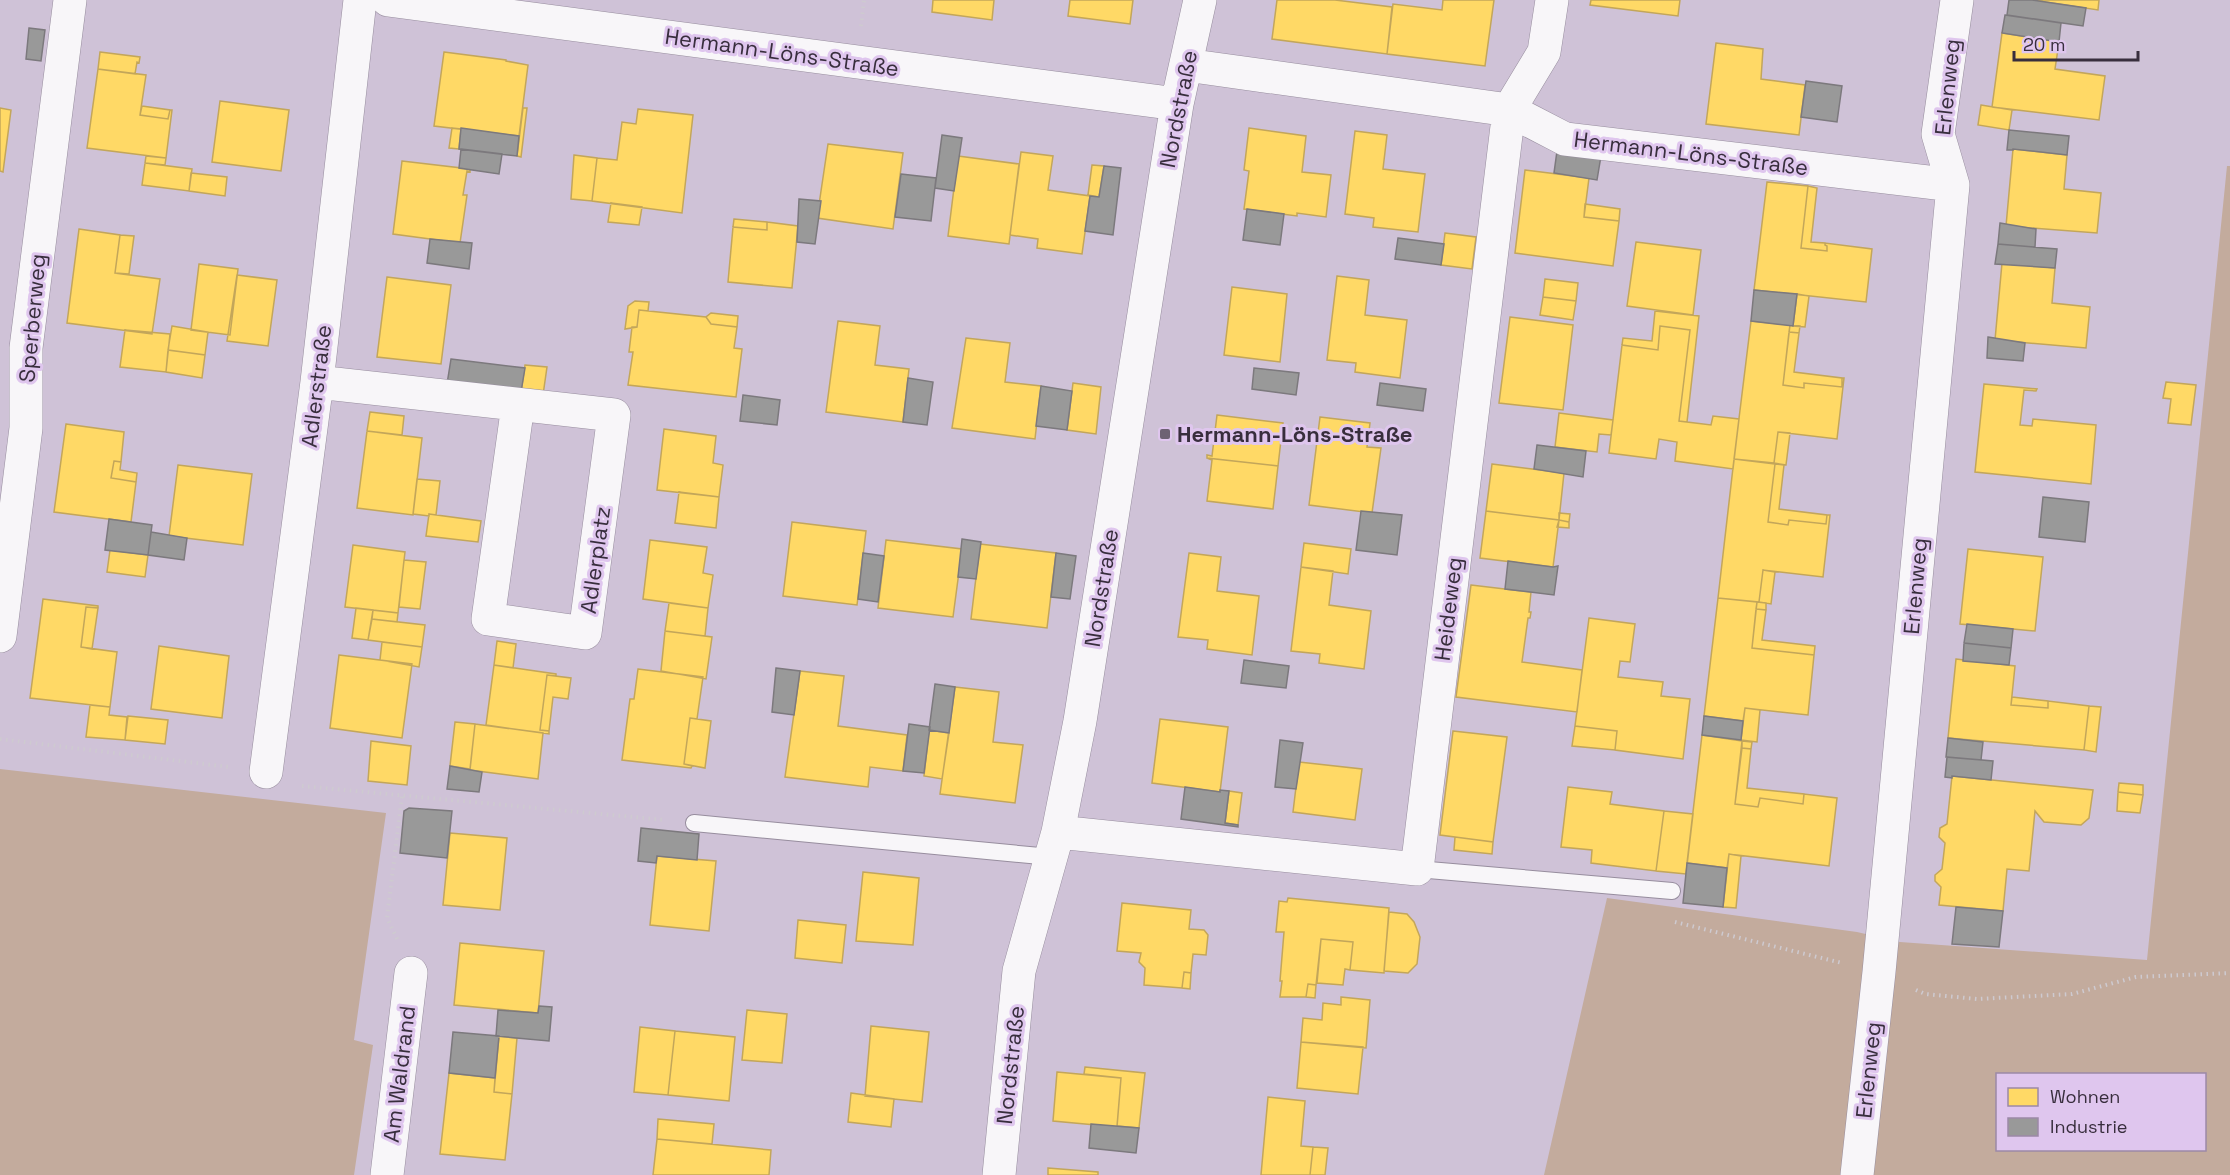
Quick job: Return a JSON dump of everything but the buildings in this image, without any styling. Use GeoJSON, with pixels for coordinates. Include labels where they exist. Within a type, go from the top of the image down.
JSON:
{"type":"FeatureCollection","features":[{"type":"Feature","properties":{"kind":"street","name":"Sperberweg"},"geometry":{"type":"LineString","coordinates":[[0,636],[26,428],[26,348],[70,0]]}},
{"type":"Feature","properties":{"kind":"street","name":"Adlerstraße"},"geometry":{"type":"LineString","coordinates":[[266,772],[317,382],[360,0]]}},
{"type":"Feature","properties":{"kind":"street","name":"Hermann-Löns-Straße"},"geometry":{"type":"LineString","coordinates":[[388,0],[1177,104]]}},
{"type":"Feature","properties":{"kind":"street","name":"Nordstraße"},"geometry":{"type":"LineString","coordinates":[[999,1175],[1019,971],[1054,844],[1080,721],[1177,104],[1200,0]]}},
{"type":"Feature","properties":{"kind":"street","name":"Heideweg"},"geometry":{"type":"LineString","coordinates":[[1417,869],[1509,110],[1544,52],[1552,0]]}},
{"type":"Feature","properties":{"kind":"street","name":"Erlenweg"},"geometry":{"type":"LineString","coordinates":[[1857,1175],[1879,972],[1953,184],[1938,134],[1957,0]]}},
{"type":"Feature","properties":{"kind":"street","name":"Hermann-Löns-Straße"},"geometry":{"type":"LineString","coordinates":[[1186,65],[1509,110],[1565,139],[1953,184]]}},
{"type":"Feature","properties":{"kind":"street","name":"Adlerplatz"},"geometry":{"type":"LineString","coordinates":[[317,382],[614,415],[585,633],[488,619],[518,405]]}},
{"type":"Feature","properties":{"kind":"street"},"geometry":{"type":"LineString","coordinates":[[1054,844],[1417,869]]}},
{"type":"Feature","properties":{"kind":"street","name":"Am Waldrand"},"geometry":{"type":"LineString","coordinates":[[387,1175],[411,973]]}},
{"type":"Feature","properties":{"kind":"lane"},"geometry":{"type":"LineString","coordinates":[[694,823],[1054,844]]}},
{"type":"Feature","properties":{"kind":"lane"},"geometry":{"type":"LineString","coordinates":[[1417,869],[1672,891]]}},
{"type":"Feature","properties":{"kind":"path"},"geometry":{"type":"LineString","coordinates":[[0,739],[266,772],[274,783],[694,823]]}},
{"type":"Feature","properties":{"kind":"path"},"geometry":{"type":"LineString","coordinates":[[402,796],[387,918],[411,973]]}},
{"type":"Feature","properties":{"kind":"path"},"geometry":{"type":"LineString","coordinates":[[1668,920],[1879,972],[1925,994],[1977,999],[2072,994],[2136,976],[2230,973]]}},
{"type":"Feature","properties":{"kind":"shaded area"},"geometry":{"type":"Polygon","coordinates":[[[2227,166],[2230,166],[2230,1175],[1544,1175],[1607,898],[1857,932],[1900,942],[2147,960],[2227,166]]]}},
{"type":"Feature","properties":{"kind":"shaded area"},"geometry":{"type":"Polygon","coordinates":[[[0,769],[386,813],[354,1040],[373,1045],[354,1175],[0,1175],[0,769]]]}},
{"type":"Feature","properties":{"kind":"place","name":"Hermann-Löns-Straße"},"geometry":{"type":"Point","coordinates":[1165,434]}}]}
